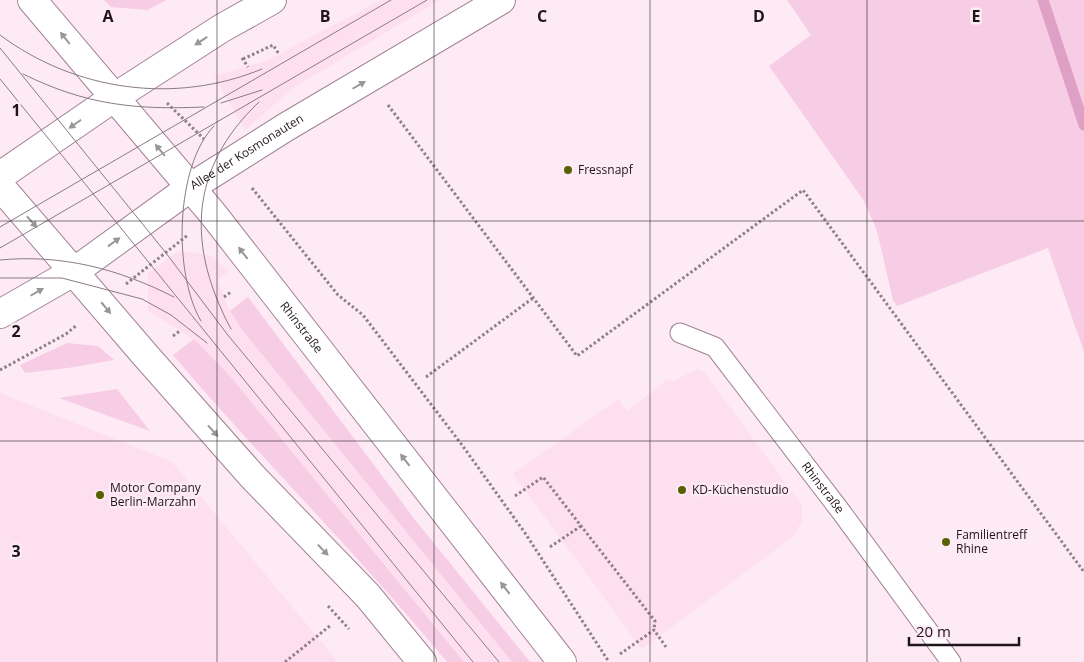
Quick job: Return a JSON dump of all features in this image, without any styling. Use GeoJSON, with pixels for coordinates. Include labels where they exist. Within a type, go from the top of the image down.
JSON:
{"type":"FeatureCollection","features":[{"type":"Feature","properties":{"kind":"main road","name":"Rhinstraße"},"geometry":{"type":"LineString","coordinates":[[32,0],[213,214],[562,662]]}},
{"type":"Feature","properties":{"kind":"main road"},"geometry":{"type":"LineString","coordinates":[[0,176],[142,79],[222,28],[272,0]]}},
{"type":"Feature","properties":{"kind":"main road","name":"Allee der Kosmonauten"},"geometry":{"type":"LineString","coordinates":[[0,314],[75,271],[191,187],[286,127],[501,0]]}},
{"type":"Feature","properties":{"kind":"main road"},"geometry":{"type":"LineString","coordinates":[[0,186],[252,476],[368,596],[422,662]]}},
{"type":"Feature","properties":{"kind":"lane","name":"Rhinstraße"},"geometry":{"type":"LineString","coordinates":[[680,333],[716,347],[842,513],[950,662]]}},
{"type":"Feature","properties":{"kind":"path"},"geometry":{"type":"LineString","coordinates":[[243,58],[273,45],[279,54]]}},
{"type":"Feature","properties":{"kind":"path"},"geometry":{"type":"LineString","coordinates":[[239,53],[248,67]]}},
{"type":"Feature","properties":{"kind":"path"},"geometry":{"type":"LineString","coordinates":[[142,79],[228,164],[271,210],[338,295],[368,322],[525,533],[609,662]]}},
{"type":"Feature","properties":{"kind":"path"},"geometry":{"type":"LineString","coordinates":[[388,106],[577,356],[803,190],[1084,572]]}},
{"type":"Feature","properties":{"kind":"path"},"geometry":{"type":"LineString","coordinates":[[0,370],[66,334],[213,214]]}},
{"type":"Feature","properties":{"kind":"path"},"geometry":{"type":"LineString","coordinates":[[426,377],[533,298]]}},
{"type":"Feature","properties":{"kind":"path"},"geometry":{"type":"LineString","coordinates":[[515,496],[543,477],[654,621],[654,630],[666,647]]}},
{"type":"Feature","properties":{"kind":"path"},"geometry":{"type":"LineString","coordinates":[[550,547],[581,526]]}},
{"type":"Feature","properties":{"kind":"path"},"geometry":{"type":"LineString","coordinates":[[284,662],[331,625]]}},
{"type":"Feature","properties":{"kind":"path"},"geometry":{"type":"LineString","coordinates":[[620,654],[654,630]]}},
{"type":"Feature","properties":{"kind":"shaded area"},"geometry":{"type":"Polygon","coordinates":[[[104,0],[167,0],[147,10],[111,7],[104,0]]]}},
{"type":"Feature","properties":{"kind":"shaded area"},"geometry":{"type":"Polygon","coordinates":[[[381,0],[440,0],[293,88],[245,130],[214,76],[266,61],[381,0]]]}},
{"type":"Feature","properties":{"kind":"shaded area"},"geometry":{"type":"Polygon","coordinates":[[[787,0],[1084,0],[1084,352],[1048,248],[897,306],[893,300],[877,231],[864,201],[769,66],[811,35],[787,0]]]}},
{"type":"Feature","properties":{"kind":"shaded area"},"geometry":{"type":"Polygon","coordinates":[[[192,252],[211,256],[229,271],[217,280],[230,311],[243,331],[512,662],[464,662],[230,376],[194,339],[148,311],[148,274],[175,253],[192,252]]]}},
{"type":"Feature","properties":{"kind":"shaded area"},"geometry":{"type":"Polygon","coordinates":[[[248,297],[416,521],[530,662],[512,662],[243,331],[230,311],[248,297]]]}},
{"type":"Feature","properties":{"kind":"shaded area"},"geometry":{"type":"Polygon","coordinates":[[[194,339],[230,376],[464,662],[447,662],[380,584],[173,355],[194,339]]]}},
{"type":"Feature","properties":{"kind":"shaded area"},"geometry":{"type":"Polygon","coordinates":[[[67,343],[98,346],[114,360],[25,373],[20,365],[67,343]]]}},
{"type":"Feature","properties":{"kind":"shaded area","name":"KD-Küchenstudio"},"geometry":{"type":"Polygon","coordinates":[[[698,369],[704,372],[802,505],[802,521],[793,537],[642,649],[513,474],[618,399],[627,411],[667,380],[673,381],[698,369]]]}},
{"type":"Feature","properties":{"kind":"shaded area"},"geometry":{"type":"Polygon","coordinates":[[[117,389],[150,431],[59,398],[117,389]]]}},
{"type":"Feature","properties":{"kind":"shaded area"},"geometry":{"type":"Polygon","coordinates":[[[0,393],[172,462],[338,662],[0,662],[0,393]]]}},
{"type":"Feature","properties":{"kind":"waterway"},"geometry":{"type":"LineString","coordinates":[[1043,0],[1084,125]]}},
{"type":"Feature","properties":{"kind":"tram line"},"geometry":{"type":"LineString","coordinates":[[0,227],[391,0]]}},
{"type":"Feature","properties":{"kind":"tram line"},"geometry":{"type":"LineString","coordinates":[[0,248],[427,0]]}},
{"type":"Feature","properties":{"kind":"tram line"},"geometry":{"type":"LineString","coordinates":[[0,35],[29,54],[60,69],[93,80],[126,86],[161,89],[195,87],[229,80],[262,69]]}},
{"type":"Feature","properties":{"kind":"tram line"},"geometry":{"type":"LineString","coordinates":[[0,48],[166,253],[227,334],[499,662]]}},
{"type":"Feature","properties":{"kind":"tram line"},"geometry":{"type":"LineString","coordinates":[[23,74],[68,93],[111,103],[155,107],[204,107]]}},
{"type":"Feature","properties":{"kind":"tram line"},"geometry":{"type":"LineString","coordinates":[[0,79],[473,662]]}},
{"type":"Feature","properties":{"kind":"tram line"},"geometry":{"type":"LineString","coordinates":[[221,103],[262,90]]}},
{"type":"Feature","properties":{"kind":"tram line"},"geometry":{"type":"LineString","coordinates":[[231,329],[217,298],[207,268],[202,239],[202,210],[207,182],[218,154],[236,128],[259,102]]}},
{"type":"Feature","properties":{"kind":"tram line"},"geometry":{"type":"LineString","coordinates":[[201,321],[192,301],[186,276],[182,221],[185,193],[192,167],[201,144],[214,126]]}},
{"type":"Feature","properties":{"kind":"tram line"},"geometry":{"type":"LineString","coordinates":[[0,260],[46,259],[90,266],[111,271],[174,297]]}},
{"type":"Feature","properties":{"kind":"tram line"},"geometry":{"type":"LineString","coordinates":[[0,278],[62,278],[142,299],[171,315],[207,343]]}},
{"type":"Feature","properties":{"kind":"place","name":"Fressnapf"},"geometry":{"type":"Point","coordinates":[568,170]}},
{"type":"Feature","properties":{"kind":"place","name":"KD-Küchenstudio"},"geometry":{"type":"Point","coordinates":[682,490]}},
{"type":"Feature","properties":{"kind":"place","name":"Motor Company Berlin-Marzahn"},"geometry":{"type":"Point","coordinates":[100,495]}},
{"type":"Feature","properties":{"kind":"place","name":"Familientreff Rhine"},"geometry":{"type":"Point","coordinates":[946,542]}}]}
